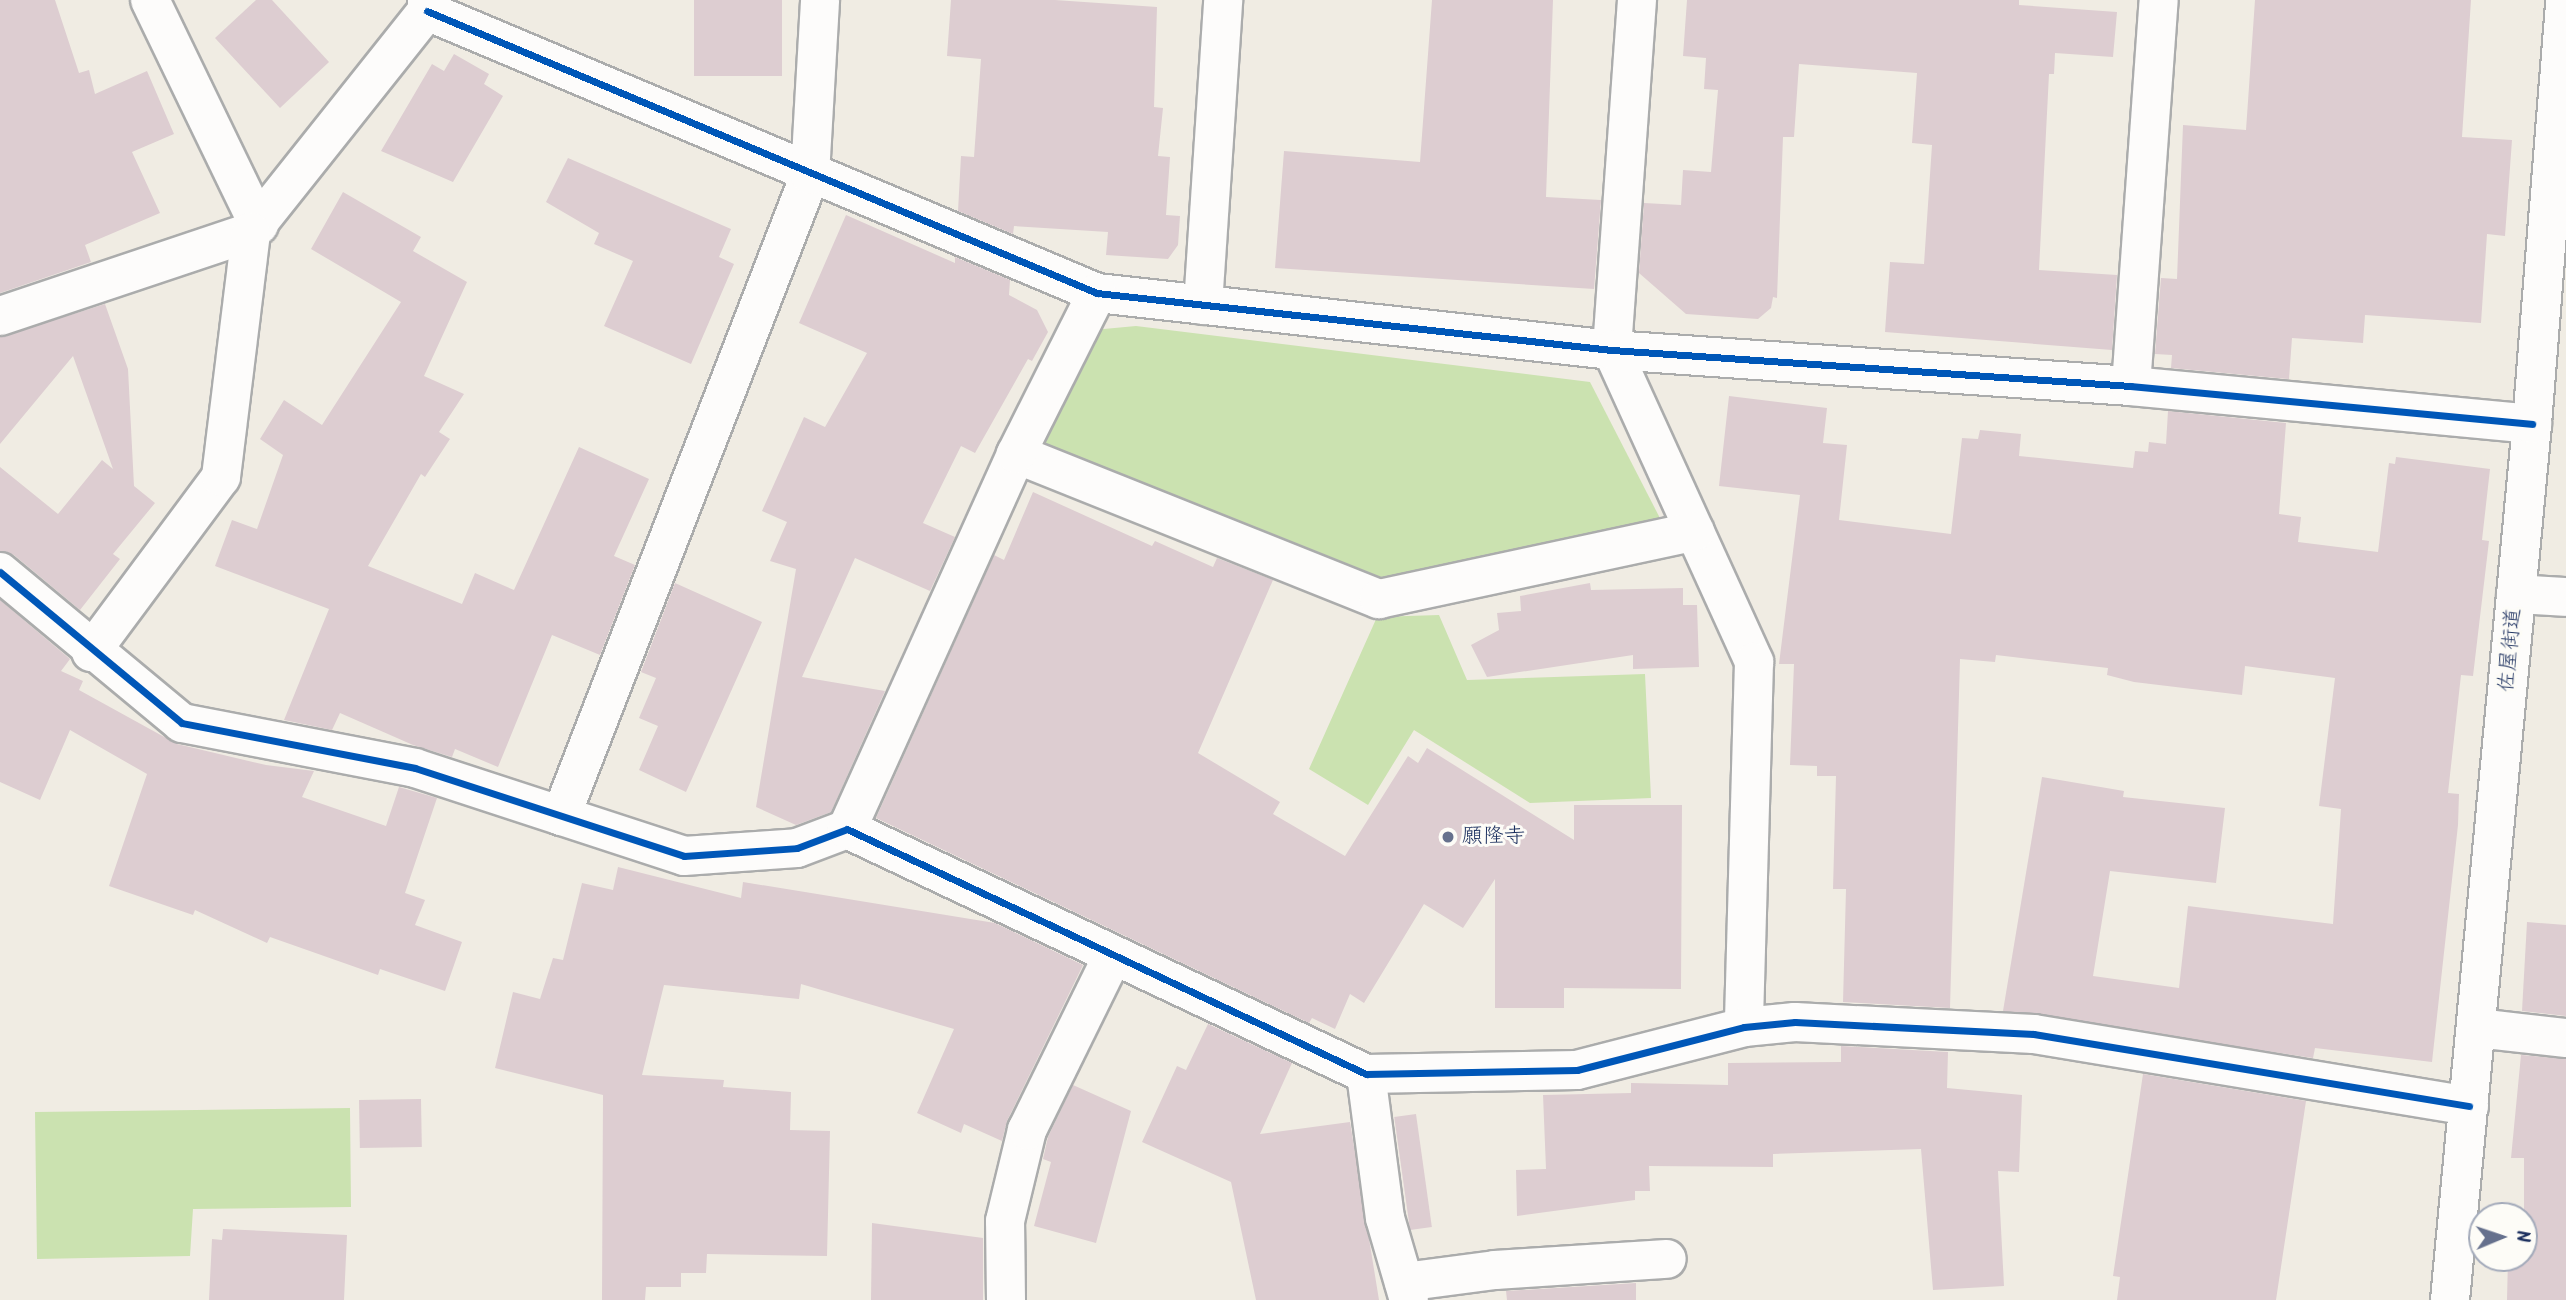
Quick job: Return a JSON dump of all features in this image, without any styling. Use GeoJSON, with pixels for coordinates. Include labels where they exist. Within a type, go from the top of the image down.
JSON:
{"type":"FeatureCollection","features":[{"type":"Feature","properties":{"kind":"street"},"geometry":{"type":"LineString","coordinates":[[150,0],[255,229]]}},
{"type":"Feature","properties":{"kind":"street"},"geometry":{"type":"LineString","coordinates":[[561,816],[810,175],[820,0]]}},
{"type":"Feature","properties":{"kind":"street"},"geometry":{"type":"LineString","coordinates":[[1203,305],[1223,0]]}},
{"type":"Feature","properties":{"kind":"street"},"geometry":{"type":"LineString","coordinates":[[1637,0],[1612,350],[1754,662],[1744,1027]]}},
{"type":"Feature","properties":{"kind":"street"},"geometry":{"type":"LineString","coordinates":[[2131,386],[2159,0]]}},
{"type":"Feature","properties":{"kind":"street","name":"佐屋街道"},"geometry":{"type":"LineString","coordinates":[[2450,1300],[2532,424],[2565,0]]}},
{"type":"Feature","properties":{"kind":"street"},"geometry":{"type":"LineString","coordinates":[[91,652],[221,477],[255,229],[427,5],[810,175],[1097,293],[1612,350],[2131,386],[2532,424]]}},
{"type":"Feature","properties":{"kind":"street"},"geometry":{"type":"LineString","coordinates":[[0,316],[255,229]]}},
{"type":"Feature","properties":{"kind":"street"},"geometry":{"type":"LineString","coordinates":[[0,572],[91,652],[182,723],[415,768],[684,856],[797,848],[847,829],[1016,454],[1097,293]]}},
{"type":"Feature","properties":{"kind":"street"},"geometry":{"type":"LineString","coordinates":[[1016,454],[1379,599],[1695,531]]}},
{"type":"Feature","properties":{"kind":"street"},"geometry":{"type":"LineString","coordinates":[[2516,594],[2566,597]]}},
{"type":"Feature","properties":{"kind":"street"},"geometry":{"type":"LineString","coordinates":[[847,829],[1366,1074],[1577,1070],[1744,1027],[1795,1022],[2034,1034],[2469,1106]]}},
{"type":"Feature","properties":{"kind":"street"},"geometry":{"type":"LineString","coordinates":[[1006,1300],[1005,1221],[1027,1130],[1113,955]]}},
{"type":"Feature","properties":{"kind":"street"},"geometry":{"type":"LineString","coordinates":[[2476,1028],[2566,1038]]}},
{"type":"Feature","properties":{"kind":"street"},"geometry":{"type":"LineString","coordinates":[[1366,1074],[1385,1218],[1406,1291],[1495,1270],[1667,1259]]}},
{"type":"Feature","properties":{"kind":"green space"},"geometry":{"type":"Polygon","coordinates":[[[1136,326],[1590,382],[1664,526],[1377,580],[1037,445],[1093,330],[1136,326]]]}},
{"type":"Feature","properties":{"kind":"green space"},"geometry":{"type":"Polygon","coordinates":[[[1439,615],[1467,680],[1645,674],[1651,798],[1530,803],[1414,730],[1368,805],[1309,769],[1377,617],[1439,615]]]}},
{"type":"Feature","properties":{"kind":"green space"},"geometry":{"type":"Polygon","coordinates":[[[350,1108],[351,1207],[193,1209],[190,1256],[37,1259],[35,1112],[350,1108]]]}},
{"type":"Feature","properties":{"kind":"building"},"geometry":{"type":"Polygon","coordinates":[[[0,0],[55,0],[79,73],[89,70],[95,94],[147,71],[174,134],[132,152],[160,213],[85,245],[91,262],[0,293],[0,0]]]}},
{"type":"Feature","properties":{"kind":"building"},"geometry":{"type":"Polygon","coordinates":[[[256,0],[272,0],[329,62],[280,108],[215,38],[256,0]]]}},
{"type":"Feature","properties":{"kind":"building"},"geometry":{"type":"Polygon","coordinates":[[[694,0],[782,0],[782,76],[694,76],[694,0]]]}},
{"type":"Feature","properties":{"kind":"building"},"geometry":{"type":"Polygon","coordinates":[[[951,0],[1055,0],[1157,7],[1154,107],[1163,108],[1158,156],[1170,157],[1166,215],[1180,216],[1178,245],[1168,259],[1106,255],[1108,232],[1014,226],[1013,234],[958,211],[961,156],[974,157],[981,59],[947,56],[951,0]]]}},
{"type":"Feature","properties":{"kind":"building"},"geometry":{"type":"Polygon","coordinates":[[[1432,0],[1553,0],[1546,197],[1601,200],[1594,289],[1275,268],[1284,151],[1420,162],[1432,0]]]}},
{"type":"Feature","properties":{"kind":"building"},"geometry":{"type":"Polygon","coordinates":[[[1687,0],[2019,0],[2019,5],[2117,12],[2113,57],[2055,53],[2054,74],[2049,74],[2039,270],[2117,275],[2112,350],[1885,332],[1890,262],[1924,264],[1932,145],[1912,143],[1917,73],[1799,64],[1794,137],[1783,137],[1777,298],[1773,297],[1771,308],[1758,319],[1686,314],[1639,273],[1644,203],[1681,205],[1683,170],[1711,172],[1718,90],[1704,89],[1706,58],[1683,56],[1687,0]]]}},
{"type":"Feature","properties":{"kind":"building"},"geometry":{"type":"Polygon","coordinates":[[[2255,0],[2471,0],[2462,137],[2512,140],[2505,236],[2487,234],[2481,323],[2365,315],[2363,343],[2292,338],[2289,379],[2171,368],[2172,355],[2155,354],[2161,278],[2177,279],[2183,125],[2246,130],[2255,0]]]}},
{"type":"Feature","properties":{"kind":"building"},"geometry":{"type":"Polygon","coordinates":[[[454,54],[489,74],[484,84],[503,96],[453,182],[381,151],[432,64],[444,71],[454,54]]]}},
{"type":"Feature","properties":{"kind":"building"},"geometry":{"type":"Polygon","coordinates":[[[568,158],[731,229],[719,257],[734,264],[691,364],[604,326],[633,261],[594,244],[599,233],[546,202],[568,158]]]}},
{"type":"Feature","properties":{"kind":"building"},"geometry":{"type":"Polygon","coordinates":[[[343,192],[421,237],[413,251],[467,282],[424,376],[464,394],[439,432],[450,439],[425,477],[421,474],[368,566],[462,604],[475,573],[514,590],[579,447],[649,479],[614,556],[635,565],[600,655],[552,635],[498,767],[455,749],[452,757],[413,745],[340,713],[332,730],[284,720],[329,609],[215,566],[232,520],[257,529],[283,455],[260,439],[284,400],[322,425],[401,302],[311,249],[343,192]]]}},
{"type":"Feature","properties":{"kind":"building"},"geometry":{"type":"Polygon","coordinates":[[[846,215],[955,263],[955,257],[1010,280],[1009,295],[1037,310],[1048,332],[1032,361],[1028,359],[975,453],[961,446],[923,523],[955,537],[930,591],[855,558],[802,677],[885,691],[831,812],[796,825],[756,807],[796,569],[770,561],[787,522],[762,511],[804,417],[825,427],[867,353],[799,323],[846,215]]]}},
{"type":"Feature","properties":{"kind":"building"},"geometry":{"type":"Polygon","coordinates":[[[105,304],[128,369],[134,486],[155,503],[113,554],[120,559],[80,610],[14,555],[0,551],[0,467],[58,514],[102,460],[113,469],[73,356],[0,444],[0,337],[105,304]]]}},
{"type":"Feature","properties":{"kind":"building"},"geometry":{"type":"Polygon","coordinates":[[[1729,396],[1827,408],[1823,443],[1847,445],[1839,520],[1951,534],[1962,438],[1978,439],[1980,430],[2021,434],[2019,456],[2133,468],[2135,451],[2148,452],[2149,442],[2166,444],[2168,411],[2286,423],[2279,514],[2301,517],[2298,542],[2378,552],[2389,463],[2395,464],[2396,457],[2490,469],[2482,540],[2489,541],[2473,676],[2461,675],[2448,793],[2459,794],[2458,825],[2432,1062],[2315,1048],[2313,1058],[2003,1011],[2042,777],[2124,791],[2123,797],[2225,808],[2216,883],[2110,871],[2093,976],[2179,988],[2188,906],[2333,924],[2341,809],[2319,806],[2335,678],[2245,666],[2242,695],[2134,682],[2107,675],[2108,668],[1996,655],[1995,662],[1960,659],[1950,1008],[1843,1002],[1846,889],[1833,889],[1836,776],[1817,776],[1817,766],[1790,765],[1794,664],[1779,664],[1800,495],[1719,486],[1729,396]]]}},
{"type":"Feature","properties":{"kind":"building"},"geometry":{"type":"Polygon","coordinates":[[[1033,492],[1152,546],[1155,541],[1213,567],[1217,558],[1273,580],[1198,753],[1280,802],[1273,814],[1345,856],[1408,756],[1418,763],[1427,748],[1574,840],[1574,805],[1682,805],[1681,989],[1564,988],[1564,1008],[1495,1008],[1495,879],[1463,928],[1424,904],[1364,1003],[1350,994],[1335,1029],[1312,1018],[1309,1023],[876,818],[994,555],[1004,560],[1033,492]]]}},
{"type":"Feature","properties":{"kind":"building"},"geometry":{"type":"Polygon","coordinates":[[[675,583],[762,622],[686,792],[639,770],[658,726],[639,718],[656,678],[641,672],[675,583]]]}},
{"type":"Feature","properties":{"kind":"building"},"geometry":{"type":"Polygon","coordinates":[[[1590,583],[1591,590],[1683,588],[1683,605],[1697,605],[1699,667],[1633,669],[1633,655],[1487,677],[1471,645],[1499,630],[1497,613],[1521,611],[1520,596],[1590,583]]]}},
{"type":"Feature","properties":{"kind":"building"},"geometry":{"type":"Polygon","coordinates":[[[0,600],[70,659],[61,671],[83,681],[79,690],[177,744],[266,765],[314,771],[302,797],[386,826],[399,787],[437,798],[405,893],[425,900],[415,925],[462,942],[445,991],[380,969],[378,975],[270,937],[267,943],[195,910],[193,915],[109,886],[147,774],[70,730],[40,800],[0,782],[0,600]]]}},
{"type":"Feature","properties":{"kind":"building"},"geometry":{"type":"Polygon","coordinates":[[[618,867],[741,898],[743,882],[995,923],[1083,965],[1007,1121],[1002,1141],[964,1124],[961,1133],[917,1113],[954,1029],[801,984],[799,999],[664,985],[642,1075],[724,1080],[723,1087],[791,1092],[790,1130],[830,1131],[827,1256],[707,1254],[706,1273],[681,1273],[681,1287],[646,1287],[645,1300],[602,1300],[603,1095],[495,1068],[513,992],[540,999],[553,958],[563,960],[582,883],[613,890],[618,867]]]}},
{"type":"Feature","properties":{"kind":"building"},"geometry":{"type":"Polygon","coordinates":[[[2527,922],[2566,925],[2566,1016],[2522,1011],[2527,922]]]}},
{"type":"Feature","properties":{"kind":"building"},"geometry":{"type":"Polygon","coordinates":[[[1208,1024],[1292,1063],[1260,1134],[1350,1122],[1379,1300],[1256,1300],[1231,1182],[1142,1142],[1177,1066],[1186,1070],[1208,1024]]]}},
{"type":"Feature","properties":{"kind":"building"},"geometry":{"type":"Polygon","coordinates":[[[1841,1046],[1948,1052],[1947,1088],[2022,1095],[2019,1172],[1998,1171],[2004,1286],[1933,1290],[1921,1149],[1773,1154],[1773,1167],[1649,1166],[1650,1191],[1635,1191],[1635,1200],[1517,1216],[1516,1170],[1546,1169],[1543,1095],[1631,1093],[1631,1083],[1728,1085],[1728,1063],[1841,1062],[1841,1046]]]}},
{"type":"Feature","properties":{"kind":"building"},"geometry":{"type":"Polygon","coordinates":[[[2521,1055],[2566,1059],[2566,1300],[2507,1300],[2508,1272],[2538,1272],[2538,1202],[2524,1202],[2524,1158],[2511,1158],[2521,1055]]]}},
{"type":"Feature","properties":{"kind":"building"},"geometry":{"type":"Polygon","coordinates":[[[2143,1074],[2306,1101],[2276,1300],[2117,1300],[2120,1277],[2113,1276],[2143,1074]]]}},
{"type":"Feature","properties":{"kind":"building"},"geometry":{"type":"Polygon","coordinates":[[[1073,1085],[1131,1111],[1096,1243],[1034,1226],[1051,1162],[1043,1159],[1048,1137],[1073,1085]]]}},
{"type":"Feature","properties":{"kind":"building"},"geometry":{"type":"Polygon","coordinates":[[[421,1099],[422,1147],[360,1148],[359,1100],[421,1099]]]}},
{"type":"Feature","properties":{"kind":"building"},"geometry":{"type":"Polygon","coordinates":[[[1416,1114],[1432,1227],[1410,1230],[1394,1117],[1416,1114]]]}},
{"type":"Feature","properties":{"kind":"building"},"geometry":{"type":"Polygon","coordinates":[[[872,1223],[983,1238],[983,1300],[871,1300],[872,1223]]]}},
{"type":"Feature","properties":{"kind":"building"},"geometry":{"type":"Polygon","coordinates":[[[223,1229],[347,1235],[344,1300],[209,1300],[212,1239],[222,1240],[223,1229]]]}},
{"type":"Feature","properties":{"kind":"building"},"geometry":{"type":"Polygon","coordinates":[[[1636,1283],[1636,1300],[1507,1300],[1506,1291],[1636,1283]]]}},
{"type":"Feature","properties":{"kind":"cycle path"},"geometry":{"type":"LineString","coordinates":[[427,11],[1097,293],[1612,350],[2131,386],[2532,424]]}},
{"type":"Feature","properties":{"kind":"cycle path"},"geometry":{"type":"LineString","coordinates":[[0,572],[182,723],[415,768],[684,856],[797,848],[847,829],[1366,1074],[1577,1070],[1744,1027],[1795,1022],[2034,1034],[2469,1106]]}},
{"type":"Feature","properties":{"kind":"place","name":"願隆寺"},"geometry":{"type":"Point","coordinates":[1448,837]}}]}
